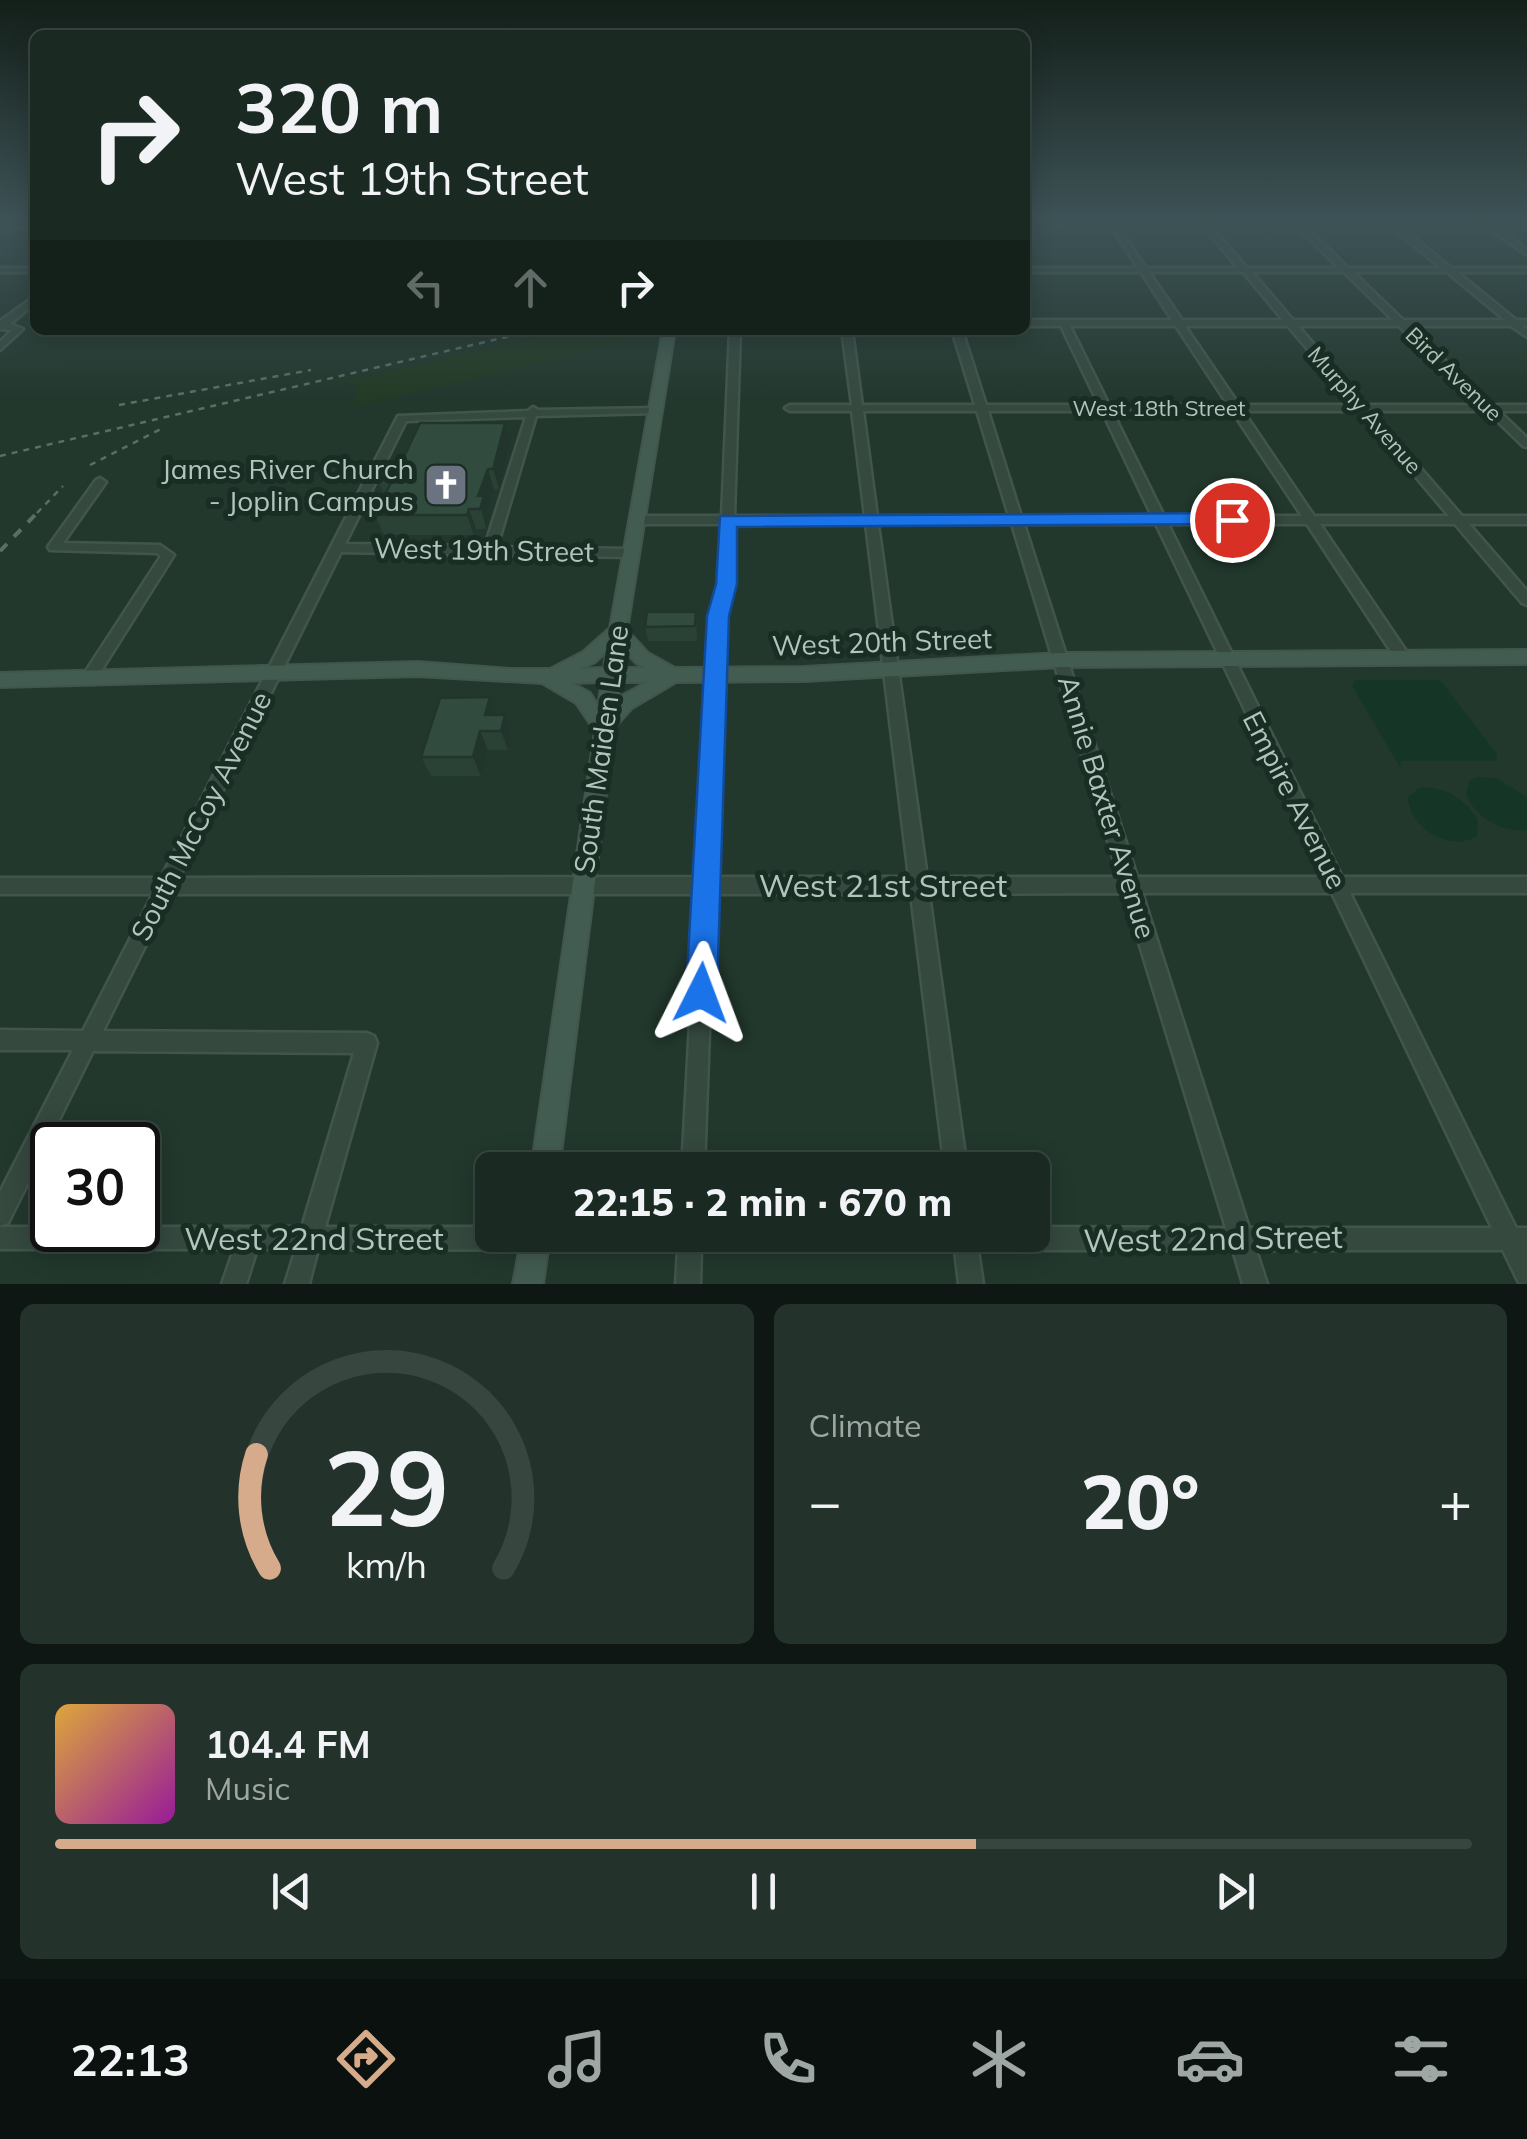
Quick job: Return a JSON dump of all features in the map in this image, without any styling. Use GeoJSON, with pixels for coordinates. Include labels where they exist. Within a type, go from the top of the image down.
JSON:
{"type":"FeatureCollection","features":[{"type":"Feature","properties":{"kind":"main road","name":"South Maiden Lane"},"geometry":{"type":"LineString","coordinates":[[547,1152],[611,675],[668,335]]}},
{"type":"Feature","properties":{"kind":"main road"},"geometry":{"type":"LineString","coordinates":[[544,675],[581,661],[618,631],[642,658],[678,675]]}},
{"type":"Feature","properties":{"kind":"main road","name":"West 20th Street"},"geometry":{"type":"LineString","coordinates":[[0,680],[418,669],[544,675],[716,675],[891,672],[1061,660],[1527,656]]}},
{"type":"Feature","properties":{"kind":"main road"},"geometry":{"type":"LineString","coordinates":[[544,675],[584,698],[604,728],[634,696],[678,675]]}},
{"type":"Feature","properties":{"kind":"main road"},"geometry":{"type":"LineString","coordinates":[[528,1284],[533,1252]]}},
{"type":"Feature","properties":{"kind":"street"},"geometry":{"type":"LineString","coordinates":[[1150,281],[1404,658]]}},
{"type":"Feature","properties":{"kind":"street","name":"Murphy Avenue"},"geometry":{"type":"LineString","coordinates":[[1254,281],[1527,600]]}},
{"type":"Feature","properties":{"kind":"street","name":"Bird Avenue"},"geometry":{"type":"LineString","coordinates":[[1358,281],[1527,444]]}},
{"type":"Feature","properties":{"kind":"street"},"geometry":{"type":"LineString","coordinates":[[1462,281],[1527,334]]}},
{"type":"Feature","properties":{"kind":"street"},"geometry":{"type":"LineString","coordinates":[[2,325],[30,303]]}},
{"type":"Feature","properties":{"kind":"street"},"geometry":{"type":"LineString","coordinates":[[1030,323],[1527,323]]}},
{"type":"Feature","properties":{"kind":"street","name":"Empire Avenue"},"geometry":{"type":"LineString","coordinates":[[1064,323],[1224,659],[1518,1239],[1527,1276]]}},
{"type":"Feature","properties":{"kind":"street"},"geometry":{"type":"LineString","coordinates":[[0,347],[18,330],[2,325]]}},
{"type":"Feature","properties":{"kind":"street"},"geometry":{"type":"LineString","coordinates":[[694,1152],[718,616],[726,584],[735,335]]}},
{"type":"Feature","properties":{"kind":"street"},"geometry":{"type":"LineString","coordinates":[[848,335],[954,1152]]}},
{"type":"Feature","properties":{"kind":"street","name":"Annie Baxter Avenue"},"geometry":{"type":"LineString","coordinates":[[959,335],[1255,1284]]}},
{"type":"Feature","properties":{"kind":"street","name":"West 18th Street"},"geometry":{"type":"LineString","coordinates":[[790,408],[1527,408]]}},
{"type":"Feature","properties":{"kind":"street"},"geometry":{"type":"LineString","coordinates":[[489,553],[533,410],[656,410]]}},
{"type":"Feature","properties":{"kind":"street","name":"South McCoy Avenue"},"geometry":{"type":"LineString","coordinates":[[0,1215],[402,418],[464,418],[533,410]]}},
{"type":"Feature","properties":{"kind":"street"},"geometry":{"type":"LineString","coordinates":[[89,678],[168,555],[160,549],[54,547],[100,482]]}},
{"type":"Feature","properties":{"kind":"street"},"geometry":{"type":"LineString","coordinates":[[636,520],[1527,520]]}},
{"type":"Feature","properties":{"kind":"street","name":"West 19th Street"},"geometry":{"type":"LineString","coordinates":[[337,548],[631,552]]}},
{"type":"Feature","properties":{"kind":"street","name":"West 21st Street"},"geometry":{"type":"LineString","coordinates":[[0,886],[1527,885]]}},
{"type":"Feature","properties":{"kind":"street"},"geometry":{"type":"LineString","coordinates":[[0,1040],[367,1043],[296,1284]]}},
{"type":"Feature","properties":{"kind":"street","name":"West 22nd Street"},"geometry":{"type":"LineString","coordinates":[[0,1238],[475,1238]]}},
{"type":"Feature","properties":{"kind":"street"},"geometry":{"type":"LineString","coordinates":[[234,1284],[249,1238]]}},
{"type":"Feature","properties":{"kind":"street","name":"West 22nd Street"},"geometry":{"type":"LineString","coordinates":[[1050,1239],[1518,1239]]}},
{"type":"Feature","properties":{"kind":"street"},"geometry":{"type":"LineString","coordinates":[[688,1284],[689,1252]]}},
{"type":"Feature","properties":{"kind":"street"},"geometry":{"type":"LineString","coordinates":[[967,1252],[971,1284]]}},
{"type":"Feature","properties":{"kind":"shaded area"},"geometry":{"type":"Polygon","coordinates":[[[547,335],[627,335],[624,341],[354,407],[359,386],[341,382],[547,335]]]}},
{"type":"Feature","properties":{"kind":"shaded area"},"geometry":{"type":"Polygon","coordinates":[[[1355,680],[1440,680],[1497,754],[1496,761],[1400,761],[1401,769],[1352,686],[1355,680]]]}},
{"type":"Feature","properties":{"kind":"shaded area"},"geometry":{"type":"Polygon","coordinates":[[[1476,777],[1496,778],[1527,797],[1527,830],[1499,826],[1476,810],[1466,794],[1469,781],[1476,777]]]}},
{"type":"Feature","properties":{"kind":"shaded area"},"geometry":{"type":"Polygon","coordinates":[[[1419,788],[1445,791],[1460,800],[1478,820],[1477,836],[1455,841],[1443,839],[1423,827],[1410,808],[1408,797],[1419,788]]]}},
{"type":"Feature","properties":{"kind":"building","name":"James River Church - Joplin Campus"},"geometry":{"type":"Polygon","coordinates":[[[420,423],[505,423],[493,469],[488,469],[478,496],[484,496],[480,509],[469,509],[467,515],[375,515],[395,474],[375,474],[382,461],[402,461],[420,423]]]}},
{"type":"Feature","properties":{"kind":"building"},"geometry":{"type":"Polygon","coordinates":[[[647,612],[696,612],[695,626],[645,627],[647,612]]]}},
{"type":"Feature","properties":{"kind":"building"},"geometry":{"type":"Polygon","coordinates":[[[490,697],[485,715],[505,715],[501,731],[480,731],[473,757],[421,757],[440,698],[490,697]]]}},
{"type":"Feature","properties":{"kind":"railway"},"geometry":{"type":"LineString","coordinates":[[0,456],[515,335]]}},
{"type":"Feature","properties":{"kind":"railway"},"geometry":{"type":"LineString","coordinates":[[119,405],[311,370]]}},
{"type":"Feature","properties":{"kind":"railway"},"geometry":{"type":"LineString","coordinates":[[90,465],[163,428]]}},
{"type":"Feature","properties":{"kind":"railway"},"geometry":{"type":"LineString","coordinates":[[37,513],[63,486]]}},
{"type":"Feature","properties":{"kind":"railway"},"geometry":{"type":"LineString","coordinates":[[0,551],[39,511]]}},
{"type":"Feature","properties":{"kind":"place","name":"James River Church - Joplin Campus"},"geometry":{"type":"Point","coordinates":[446,485]}},
{"type":"Feature","properties":{"kind":"route"},"geometry":{"type":"LineString","coordinates":[[701,993],[718,616],[726,584],[727,520],[1232,520]]}}]}
